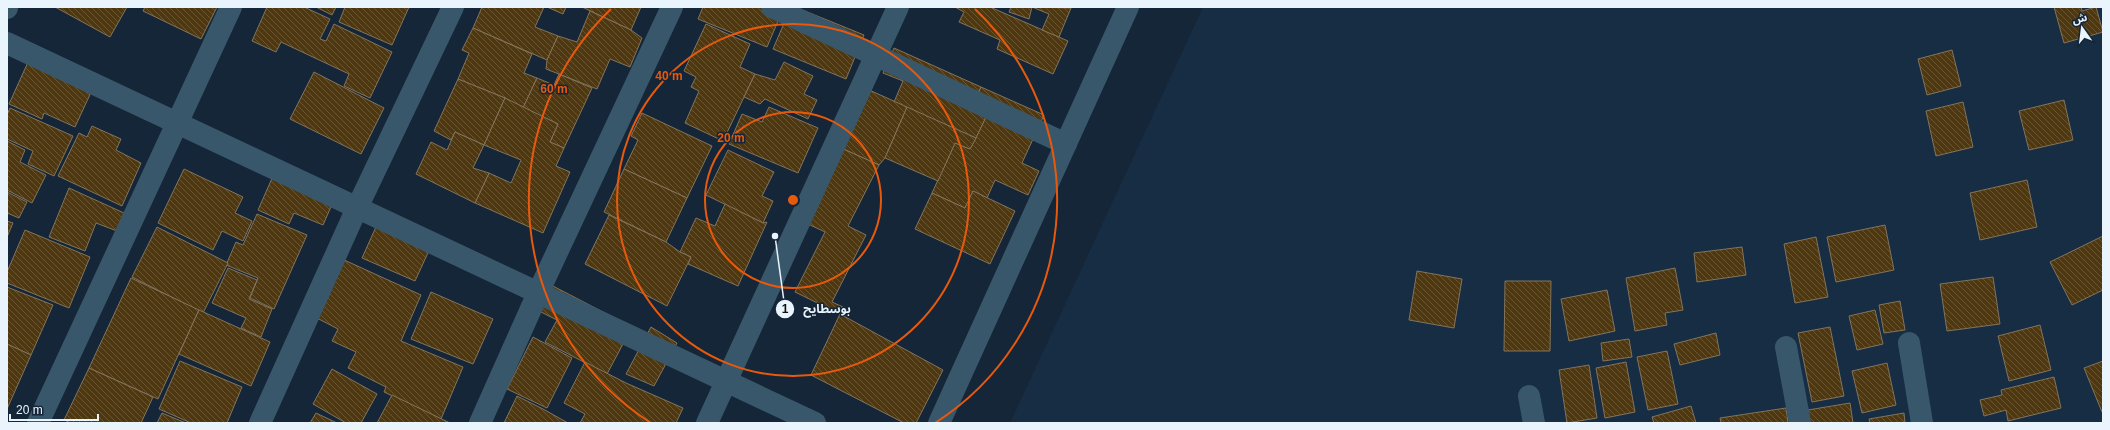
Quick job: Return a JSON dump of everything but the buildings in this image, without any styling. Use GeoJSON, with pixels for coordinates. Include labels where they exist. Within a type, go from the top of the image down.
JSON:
{"type":"FeatureCollection","features":[{"type":"Feature","properties":{"kind":"street"},"geometry":{"type":"LineString","coordinates":[[38,423],[231,7]]}},
{"type":"Feature","properties":{"kind":"street"},"geometry":{"type":"LineString","coordinates":[[260,423],[357,208],[453,7]]}},
{"type":"Feature","properties":{"kind":"street"},"geometry":{"type":"LineString","coordinates":[[480,423],[538,293],[672,7]]}},
{"type":"Feature","properties":{"kind":"street"},"geometry":{"type":"LineString","coordinates":[[772,7],[1066,144]]}},
{"type":"Feature","properties":{"kind":"street"},"geometry":{"type":"LineString","coordinates":[[707,423],[898,7]]}},
{"type":"Feature","properties":{"kind":"street"},"geometry":{"type":"LineString","coordinates":[[939,423],[1128,7]]}},
{"type":"Feature","properties":{"kind":"street"},"geometry":{"type":"LineString","coordinates":[[7,44],[815,423]]}},
{"type":"Feature","properties":{"kind":"street"},"geometry":{"type":"LineString","coordinates":[[1909,343],[1922,423]]}},
{"type":"Feature","properties":{"kind":"street"},"geometry":{"type":"LineString","coordinates":[[1786,347],[1800,423]]}},
{"type":"Feature","properties":{"kind":"street"},"geometry":{"type":"LineString","coordinates":[[1529,396],[1534,423]]}},
{"type":"Feature","properties":{"kind":"shaded area"},"geometry":{"type":"Polygon","coordinates":[[[1203,7],[2103,7],[2103,423],[1010,423],[1203,7]]]}},
{"type":"Feature","properties":{"kind":"place","name":"بوسطايح"},"geometry":{"type":"Point","coordinates":[775,236]}}]}
